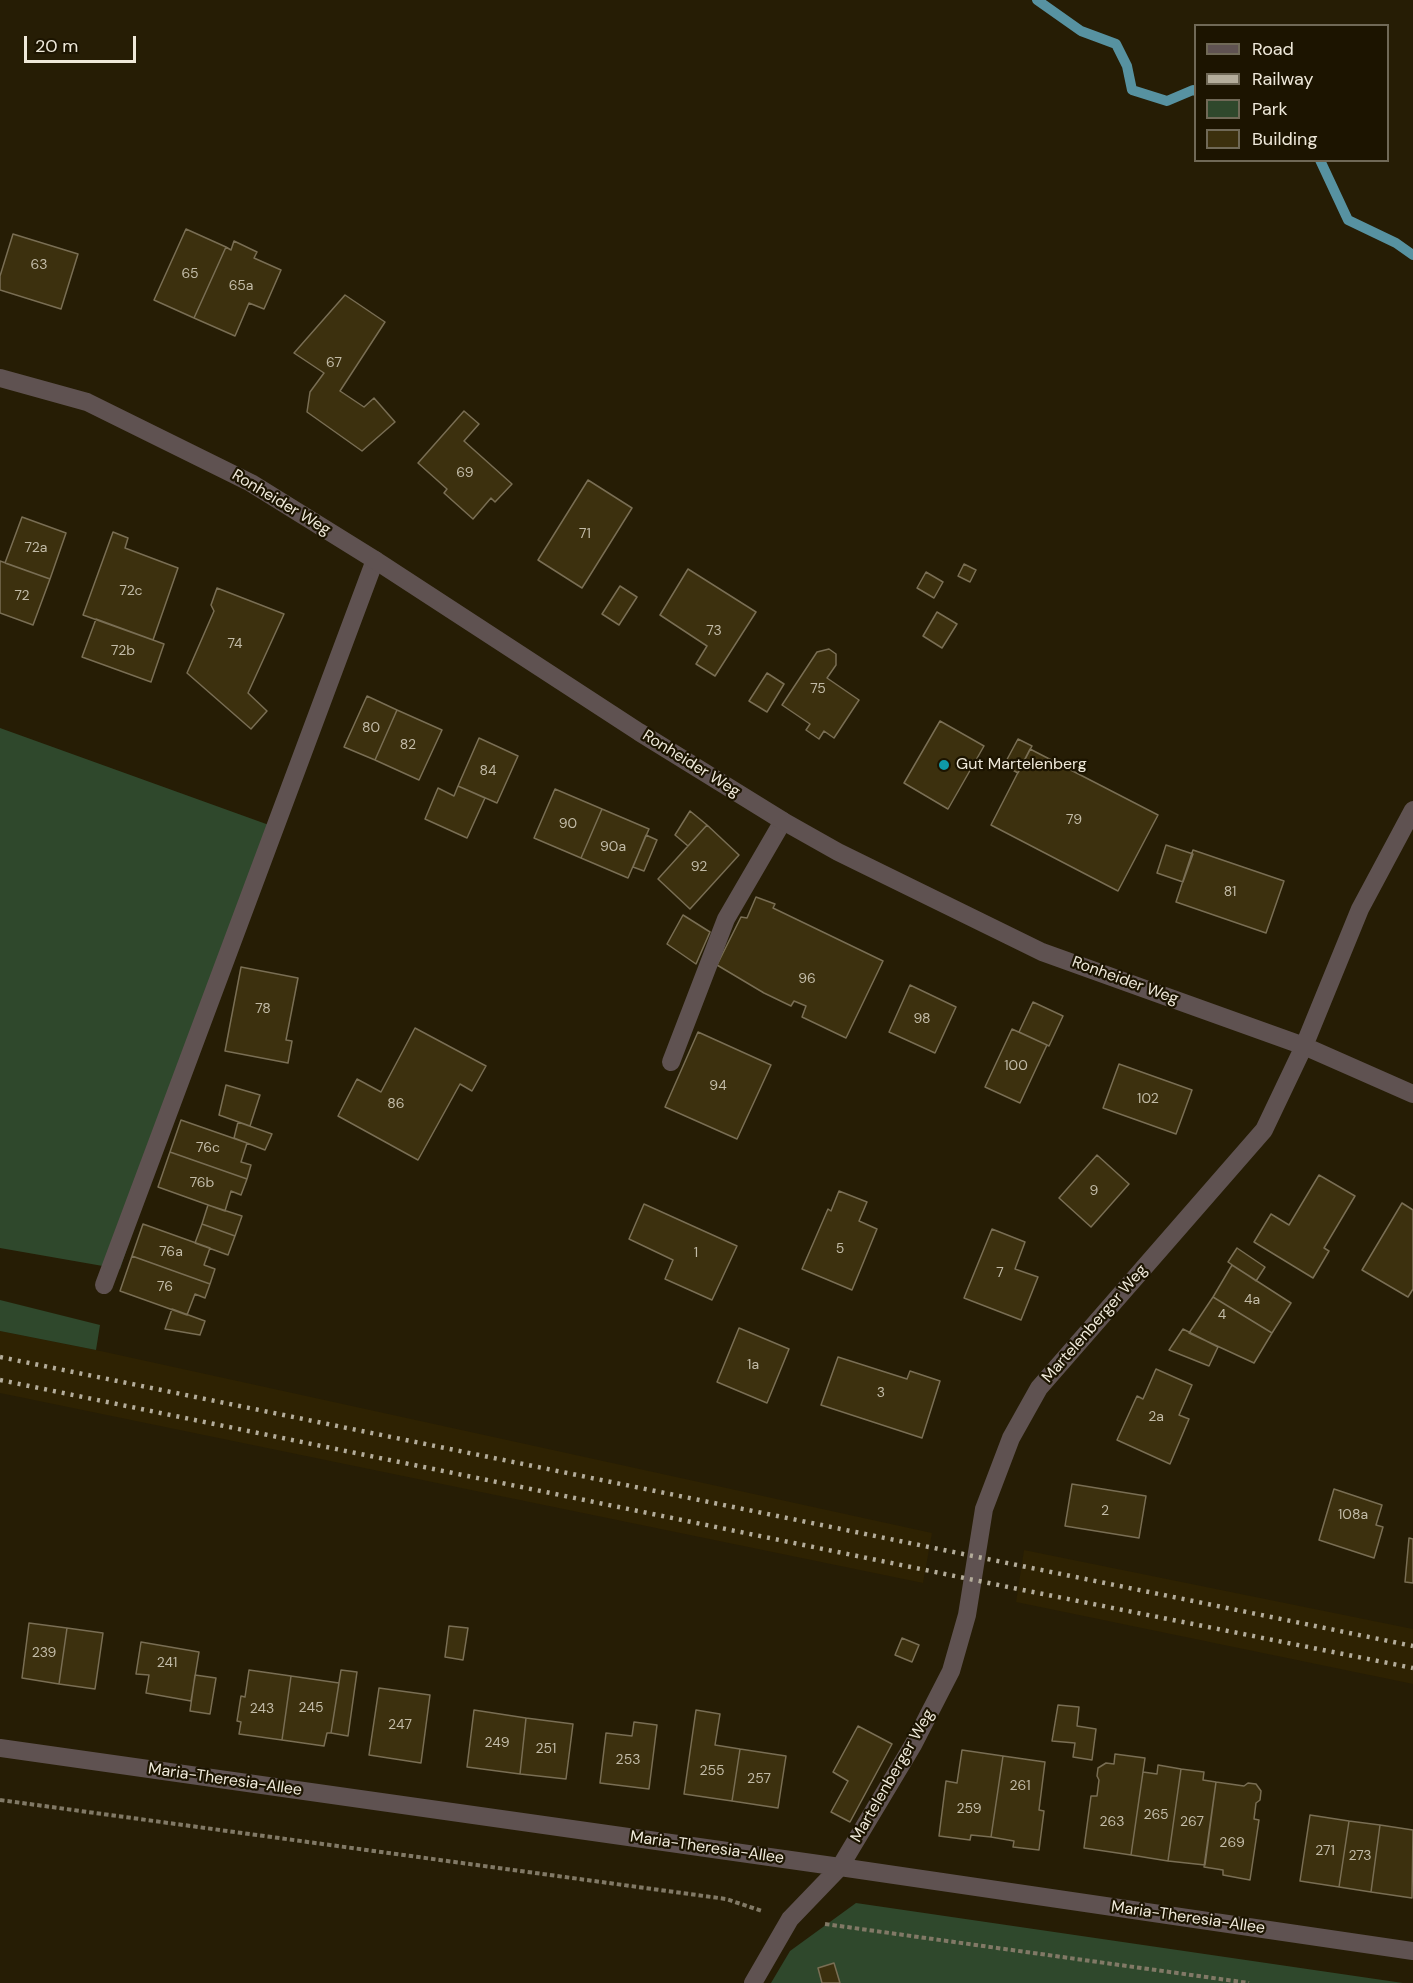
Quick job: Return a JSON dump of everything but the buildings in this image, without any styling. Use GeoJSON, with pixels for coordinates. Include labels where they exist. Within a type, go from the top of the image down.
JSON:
{"type":"FeatureCollection","features":[{"type":"Feature","properties":{"kind":"street","name":"Ronheider Weg"},"geometry":{"type":"LineString","coordinates":[[0,378],[87,402],[251,483],[375,560],[573,690],[783,821],[838,852],[1042,952],[1304,1046],[1413,1094]]}},
{"type":"Feature","properties":{"kind":"street"},"geometry":{"type":"LineString","coordinates":[[104,1285],[375,560]]}},
{"type":"Feature","properties":{"kind":"street","name":"Martelenberger Weg"},"geometry":{"type":"LineString","coordinates":[[753,1983],[790,1919],[840,1867],[913,1745],[951,1671],[967,1615],[984,1509],[1011,1438],[1033,1398],[1039,1388],[1264,1130],[1304,1046],[1360,909],[1413,810]]}},
{"type":"Feature","properties":{"kind":"street"},"geometry":{"type":"LineString","coordinates":[[671,1062],[726,919],[783,821]]}},
{"type":"Feature","properties":{"kind":"street","name":"Maria-Theresia-Allee"},"geometry":{"type":"LineString","coordinates":[[0,1748],[1413,1951]]}},
{"type":"Feature","properties":{"kind":"path"},"geometry":{"type":"LineString","coordinates":[[0,1800],[726,1899],[790,1919],[1249,1983]]}},
{"type":"Feature","properties":{"kind":"shaded area"},"geometry":{"type":"Polygon","coordinates":[[[0,1331],[932,1533],[923,1583],[0,1393],[0,1331]]]}},
{"type":"Feature","properties":{"kind":"shaded area"},"geometry":{"type":"Polygon","coordinates":[[[1024,1550],[1413,1629],[1413,1684],[1016,1602],[1024,1550]]]}},
{"type":"Feature","properties":{"kind":"green space"},"geometry":{"type":"Polygon","coordinates":[[[0,728],[269,825],[120,1269],[0,1248],[0,728]]]}},
{"type":"Feature","properties":{"kind":"green space"},"geometry":{"type":"Polygon","coordinates":[[[0,1300],[100,1325],[96,1350],[0,1331],[0,1300]]]}},
{"type":"Feature","properties":{"kind":"green space"},"geometry":{"type":"Polygon","coordinates":[[[856,1903],[1403,1983],[771,1983],[790,1951],[856,1903]]]}},
{"type":"Feature","properties":{"kind":"waterway"},"geometry":{"type":"LineString","coordinates":[[1037,0],[1081,31],[1116,44],[1127,66],[1132,90],[1167,101],[1194,90]]}},
{"type":"Feature","properties":{"kind":"waterway"},"geometry":{"type":"LineString","coordinates":[[1321,162],[1348,220],[1396,243],[1413,255]]}},
{"type":"Feature","properties":{"kind":"railway"},"geometry":{"type":"LineString","coordinates":[[0,1357],[1413,1646]]}},
{"type":"Feature","properties":{"kind":"railway"},"geometry":{"type":"LineString","coordinates":[[0,1380],[1413,1668]]}},
{"type":"Feature","properties":{"kind":"place","name":"Gut Martelenberg"},"geometry":{"type":"Point","coordinates":[944,765]}}]}
